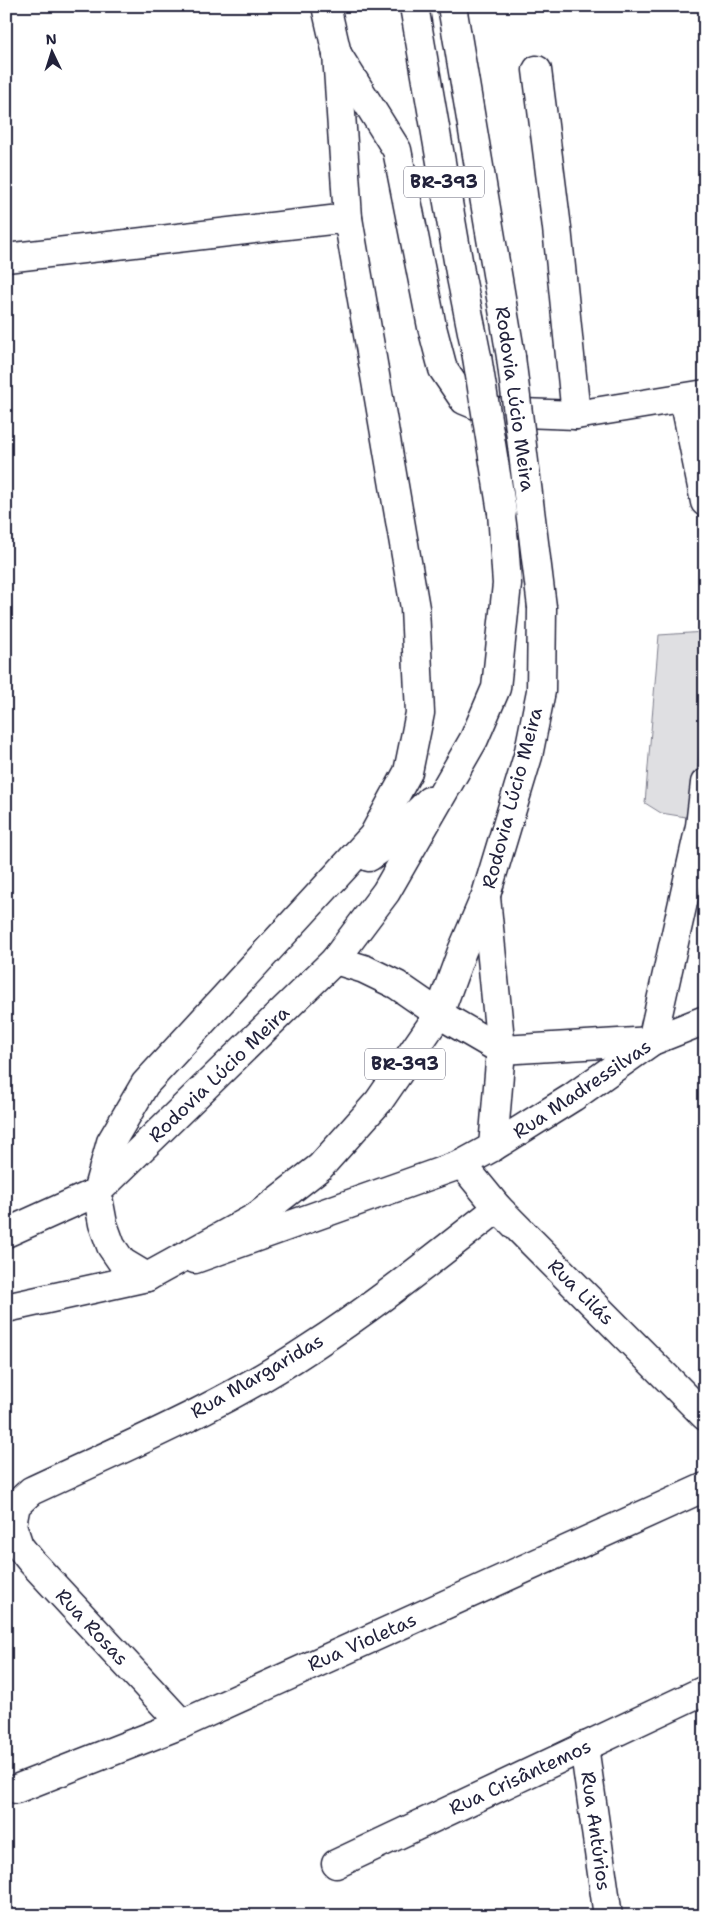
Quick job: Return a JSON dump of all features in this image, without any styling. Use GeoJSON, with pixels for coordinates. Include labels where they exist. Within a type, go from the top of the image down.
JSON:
{"type":"FeatureCollection","features":[{"type":"Feature","properties":{"kind":"main road"},"geometry":{"type":"LineString","coordinates":[[147,1277],[122,1262],[111,1246],[103,1224],[97,1192],[111,1142],[145,1084],[373,836],[408,772],[420,713],[415,608],[348,218],[337,54],[326,6]]}},
{"type":"Feature","properties":{"kind":"main road","name":"Rodovia Lúcio Meira"},"geometry":{"type":"LineString","coordinates":[[6,1234],[97,1192],[335,960],[386,892],[474,739],[496,688],[507,584],[502,512],[477,357],[458,262],[414,6]]}},
{"type":"Feature","properties":{"kind":"main road","name":"Rodovia Lúcio Meira"},"geometry":{"type":"LineString","coordinates":[[6,1308],[147,1277],[256,1217],[320,1167],[379,1100],[439,1014],[486,895],[528,756],[541,691],[542,608],[511,357],[452,6]]}},
{"type":"Feature","properties":{"kind":"main road"},"geometry":{"type":"LineString","coordinates":[[337,54],[397,150],[432,327],[443,369],[464,400],[493,412],[576,415],[694,396],[705,502]]}},
{"type":"Feature","properties":{"kind":"main road"},"geometry":{"type":"LineString","coordinates":[[537,70],[557,228],[576,415]]}},
{"type":"Feature","properties":{"kind":"main road"},"geometry":{"type":"LineString","coordinates":[[6,258],[348,218]]}},
{"type":"Feature","properties":{"kind":"main road"},"geometry":{"type":"LineString","coordinates":[[318,895],[379,850],[426,804],[474,739]]}},
{"type":"Feature","properties":{"kind":"main road"},"geometry":{"type":"LineString","coordinates":[[335,960],[364,969],[397,985],[439,1014],[501,1050],[652,1041],[700,826],[705,783]]}},
{"type":"Feature","properties":{"kind":"main road"},"geometry":{"type":"LineString","coordinates":[[486,895],[501,1050],[493,1148]]}},
{"type":"Feature","properties":{"kind":"main road","name":"Rua Madressilvas"},"geometry":{"type":"LineString","coordinates":[[147,1277],[462,1164],[493,1148],[573,1097],[652,1041],[705,1020]]}},
{"type":"Feature","properties":{"kind":"main road","name":"Rua Lilás"},"geometry":{"type":"LineString","coordinates":[[462,1164],[498,1208],[705,1416]]}},
{"type":"Feature","properties":{"kind":"main road","name":"Rua Margaridas"},"geometry":{"type":"LineString","coordinates":[[12,1525],[16,1505],[31,1492],[224,1399],[310,1349],[411,1276],[498,1208]]}},
{"type":"Feature","properties":{"kind":"main road","name":"Rua Violetas"},"geometry":{"type":"LineString","coordinates":[[16,1789],[182,1724],[705,1487]]}},
{"type":"Feature","properties":{"kind":"main road","name":"Rua Rosas"},"geometry":{"type":"LineString","coordinates":[[12,1525],[18,1546],[182,1724]]}},
{"type":"Feature","properties":{"kind":"main road","name":"Rua Crisântemos"},"geometry":{"type":"LineString","coordinates":[[336,1864],[705,1690]]}},
{"type":"Feature","properties":{"kind":"main road","name":"Rua Antúrios"},"geometry":{"type":"LineString","coordinates":[[584,1746],[608,1916]]}},
{"type":"Feature","properties":{"kind":"shaded area"},"geometry":{"type":"Polygon","coordinates":[[[705,632],[705,699],[692,818],[661,813],[645,803],[659,635],[705,632]]]}}]}
